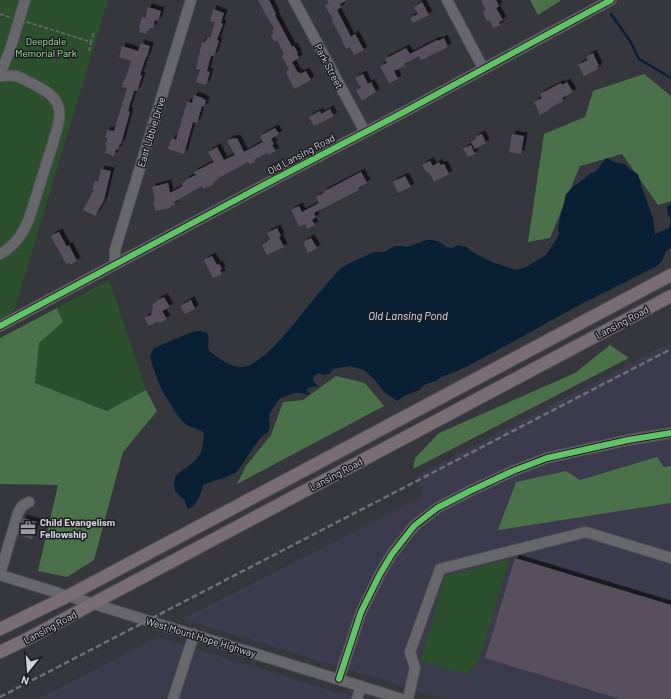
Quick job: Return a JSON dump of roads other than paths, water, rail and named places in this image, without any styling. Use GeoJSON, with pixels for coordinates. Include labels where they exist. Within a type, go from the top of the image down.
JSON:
{"type":"FeatureCollection","features":[{"type":"Feature","properties":{"kind":"main road","name":"Lansing Road"},"geometry":{"type":"LineString","coordinates":[[0,629],[68,596],[671,275]]}},
{"type":"Feature","properties":{"kind":"main road","name":"Lansing Road"},"geometry":{"type":"LineString","coordinates":[[0,652],[671,296]]}},
{"type":"Feature","properties":{"kind":"street"},"geometry":{"type":"LineString","coordinates":[[0,254],[12,246],[20,238],[29,220],[60,119],[57,102],[47,91],[16,77],[0,75],[10,50],[25,0]]}},
{"type":"Feature","properties":{"kind":"street","name":"East Libbie Drive"},"geometry":{"type":"LineString","coordinates":[[115,264],[115,250],[191,0]]}},
{"type":"Feature","properties":{"kind":"street","name":"Park Street"},"geometry":{"type":"LineString","coordinates":[[294,0],[365,132]]}},
{"type":"Feature","properties":{"kind":"street"},"geometry":{"type":"LineString","coordinates":[[447,0],[484,68]]}},
{"type":"Feature","properties":{"kind":"street","name":"Old Lansing Road"},"geometry":{"type":"LineString","coordinates":[[0,326],[611,0]]}},
{"type":"Feature","properties":{"kind":"street"},"geometry":{"type":"LineString","coordinates":[[339,679],[361,612],[380,574],[392,554],[414,526],[437,508],[513,471],[546,458],[628,440],[671,433]]}},
{"type":"Feature","properties":{"kind":"street"},"geometry":{"type":"LineString","coordinates":[[0,575],[18,513],[22,506],[30,502]]}},
{"type":"Feature","properties":{"kind":"street"},"geometry":{"type":"LineString","coordinates":[[408,699],[415,668],[410,652],[440,569],[586,532],[671,558]]}},
{"type":"Feature","properties":{"kind":"street","name":"West Mount Hope Highway"},"geometry":{"type":"LineString","coordinates":[[0,575],[361,686],[383,697],[402,699]]}},
{"type":"Feature","properties":{"kind":"street"},"geometry":{"type":"LineString","coordinates":[[173,699],[194,634]]}},
{"type":"Feature","properties":{"kind":"street"},"geometry":{"type":"LineString","coordinates":[[357,699],[361,686]]}},
{"type":"Feature","properties":{"kind":"water","name":"Old Lansing Pond"},"geometry":{"type":"Polygon","coordinates":[[[607,158],[614,162],[625,164],[629,169],[638,174],[653,218],[655,234],[669,228],[671,219],[671,248],[666,251],[662,261],[657,266],[581,304],[460,370],[424,385],[419,390],[406,395],[397,401],[384,392],[375,380],[364,370],[350,366],[333,369],[329,374],[324,375],[319,373],[313,377],[314,382],[319,387],[315,386],[307,389],[306,390],[310,394],[294,393],[279,399],[270,413],[270,427],[268,432],[262,436],[237,472],[203,485],[200,496],[188,509],[184,499],[175,489],[175,479],[176,475],[197,459],[202,449],[204,433],[186,425],[178,416],[161,389],[150,356],[154,348],[192,332],[199,331],[207,333],[209,351],[216,356],[235,366],[248,366],[258,360],[280,340],[340,269],[374,252],[384,252],[395,246],[407,247],[427,240],[432,240],[440,242],[446,247],[452,248],[458,245],[466,247],[492,262],[516,270],[526,267],[546,255],[559,235],[558,227],[566,194],[573,187],[597,170],[607,158]]]}},
{"type":"Feature","properties":{"kind":"water"},"geometry":{"type":"Polygon","coordinates":[[[671,204],[671,219],[668,215],[667,207],[671,204]]]}},
{"type":"Feature","properties":{"kind":"waterway"},"geometry":{"type":"LineString","coordinates":[[611,14],[630,41],[639,59],[671,78]]}},
{"type":"Feature","properties":{"kind":"railway"},"geometry":{"type":"LineString","coordinates":[[0,697],[671,349]]}},
{"type":"Feature","properties":{"kind":"place","name":"Child Evangelism Fellowship"},"geometry":{"type":"Point","coordinates":[28,528]}},
{"type":"Feature","properties":{"kind":"park label","name":"Deepdale Memorial Park"},"geometry":{"type":"Point","coordinates":[46,46]}}]}
